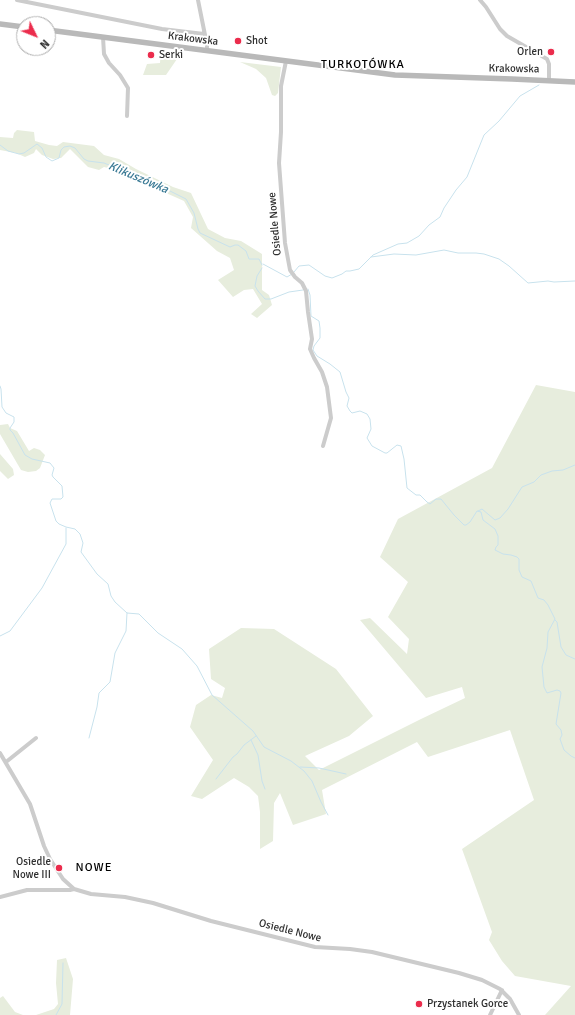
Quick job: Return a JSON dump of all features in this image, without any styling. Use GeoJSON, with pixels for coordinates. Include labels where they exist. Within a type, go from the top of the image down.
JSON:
{"type":"FeatureCollection","features":[{"type":"Feature","properties":{"kind":"main road"},"geometry":{"type":"LineString","coordinates":[[0,24],[16,26]]}},
{"type":"Feature","properties":{"kind":"main road","name":"Krakowska"},"geometry":{"type":"LineString","coordinates":[[56,31],[395,75],[575,82]]}},
{"type":"Feature","properties":{"kind":"street"},"geometry":{"type":"LineString","coordinates":[[17,0],[162,29],[204,34]]}},
{"type":"Feature","properties":{"kind":"street"},"geometry":{"type":"LineString","coordinates":[[198,0],[207,51]]}},
{"type":"Feature","properties":{"kind":"street"},"geometry":{"type":"LineString","coordinates":[[480,0],[500,29],[507,36],[547,59],[549,64],[549,80]]}},
{"type":"Feature","properties":{"kind":"street"},"geometry":{"type":"LineString","coordinates":[[103,37],[104,54],[128,88],[127,116]]}},
{"type":"Feature","properties":{"kind":"street","name":"Osiedle Nowe"},"geometry":{"type":"LineString","coordinates":[[286,62],[281,86],[279,163],[285,244],[288,266],[292,274],[302,283],[306,291],[312,339],[310,349],[322,372],[327,387],[330,418],[323,446]]}},
{"type":"Feature","properties":{"kind":"street"},"geometry":{"type":"LineString","coordinates":[[6,762],[36,738]]}},
{"type":"Feature","properties":{"kind":"street"},"geometry":{"type":"LineString","coordinates":[[0,753],[30,804],[50,859],[63,879],[74,889]]}},
{"type":"Feature","properties":{"kind":"street","name":"Osiedle Nowe"},"geometry":{"type":"LineString","coordinates":[[0,897],[27,890],[74,889],[91,894],[125,897],[153,903],[211,921],[315,948],[350,949],[386,955],[482,980],[495,985],[502,990]]}},
{"type":"Feature","properties":{"kind":"street"},"geometry":{"type":"LineString","coordinates":[[490,1015],[502,990],[510,999],[519,1015]]}},
{"type":"Feature","properties":{"kind":"green space"},"geometry":{"type":"Polygon","coordinates":[[[161,50],[183,54],[177,59],[166,75],[143,75],[147,64],[160,63],[161,50]]]}},
{"type":"Feature","properties":{"kind":"green space"},"geometry":{"type":"Polygon","coordinates":[[[240,62],[281,67],[278,93],[275,96],[272,95],[266,78],[256,69],[240,62]]]}},
{"type":"Feature","properties":{"kind":"green space"},"geometry":{"type":"Polygon","coordinates":[[[17,130],[34,132],[35,141],[49,145],[57,146],[63,142],[94,146],[104,155],[119,159],[173,187],[191,193],[208,229],[225,238],[241,241],[262,254],[262,290],[269,295],[272,305],[257,318],[251,314],[262,304],[253,289],[244,290],[233,297],[218,280],[234,270],[230,258],[217,251],[191,228],[193,217],[184,201],[112,169],[104,167],[99,170],[88,167],[70,149],[61,158],[53,159],[42,155],[36,149],[34,153],[25,157],[16,153],[0,150],[0,137],[13,138],[14,133],[17,130]]]}},
{"type":"Feature","properties":{"kind":"green space"},"geometry":{"type":"Polygon","coordinates":[[[536,385],[575,392],[575,1015],[545,1015],[571,986],[515,976],[502,961],[489,940],[492,932],[462,849],[534,800],[510,730],[428,757],[417,742],[322,790],[326,814],[293,825],[280,793],[274,803],[273,841],[260,849],[260,812],[258,796],[249,787],[234,778],[202,799],[191,796],[213,760],[190,727],[196,705],[211,695],[222,698],[225,688],[211,679],[209,649],[241,628],[274,629],[336,669],[373,716],[349,736],[305,756],[319,770],[465,698],[462,687],[426,698],[360,620],[370,618],[407,654],[409,639],[388,617],[408,582],[380,557],[398,519],[492,468],[536,385]]]}},
{"type":"Feature","properties":{"kind":"green space"},"geometry":{"type":"Polygon","coordinates":[[[8,424],[10,428],[17,431],[29,451],[34,448],[40,450],[45,455],[40,468],[36,471],[28,472],[21,470],[0,434],[0,425],[8,424]]]}},
{"type":"Feature","properties":{"kind":"green space"},"geometry":{"type":"Polygon","coordinates":[[[0,454],[13,469],[14,475],[8,479],[0,471],[0,454]]]}},
{"type":"Feature","properties":{"kind":"green space"},"geometry":{"type":"Polygon","coordinates":[[[66,958],[73,979],[70,1015],[36,1015],[54,1009],[58,1004],[56,983],[57,960],[66,958]]]}},
{"type":"Feature","properties":{"kind":"green space"},"geometry":{"type":"Polygon","coordinates":[[[3,996],[15,1012],[23,1015],[0,1015],[0,998],[3,996]]]}},
{"type":"Feature","properties":{"kind":"waterway"},"geometry":{"type":"LineString","coordinates":[[294,272],[299,266],[309,265],[325,276],[332,278],[346,271],[359,269],[373,255],[398,244],[407,243],[419,236],[429,225],[440,217],[456,190],[467,177],[484,135],[499,121],[520,96],[539,85]]}},
{"type":"Feature","properties":{"kind":"waterway","name":"Klikuszówka"},"geometry":{"type":"LineString","coordinates":[[0,145],[8,151],[19,154],[24,153],[37,144],[42,148],[46,157],[52,161],[59,158],[61,150],[64,147],[70,146],[75,148],[84,159],[88,161],[104,163],[152,182],[186,199],[194,213],[200,233],[230,247],[238,245],[246,251],[249,259],[259,259],[262,265]]}},
{"type":"Feature","properties":{"kind":"waterway"},"geometry":{"type":"LineString","coordinates":[[371,257],[394,254],[416,255],[444,250],[458,253],[476,253],[499,259],[528,283],[575,281]]}},
{"type":"Feature","properties":{"kind":"waterway"},"geometry":{"type":"LineString","coordinates":[[263,264],[287,277],[292,274]]}},
{"type":"Feature","properties":{"kind":"waterway","name":"Klikuszówka"},"geometry":{"type":"LineString","coordinates":[[262,268],[257,276],[255,286],[265,299],[271,299],[289,292],[303,290]]}},
{"type":"Feature","properties":{"kind":"waterway","name":"Klikuszówka"},"geometry":{"type":"LineString","coordinates":[[308,289],[310,295],[311,316],[319,321],[320,328],[320,338],[313,350],[317,356],[340,372],[349,398],[347,406],[350,411],[352,413],[360,411],[367,414],[370,419],[371,429],[367,438],[372,446],[385,453],[397,445],[401,446],[407,488],[416,495],[420,495],[430,504],[436,499],[441,499],[464,525],[470,522],[477,511],[481,512],[483,520],[495,529],[498,536],[498,545],[495,550],[519,559],[519,570],[522,577],[531,581],[538,598],[544,600],[548,605],[555,619],[548,632],[547,648],[542,667],[544,687],[547,693],[557,690],[561,693],[556,724],[561,730],[562,735],[560,739],[564,750],[575,758]]}},
{"type":"Feature","properties":{"kind":"waterway"},"geometry":{"type":"LineString","coordinates":[[0,386],[2,407],[6,413],[14,417],[14,422],[10,430],[25,455],[32,459],[50,463],[54,468],[52,475],[53,477],[62,486],[63,497],[61,499],[52,499],[50,503],[56,521],[66,527],[75,529],[80,534],[83,543],[81,552],[97,574],[108,584],[111,596],[115,602],[127,613],[139,614],[158,633],[182,649],[197,666],[212,695],[253,731],[264,747],[291,761],[304,771],[312,781],[328,815]]}},
{"type":"Feature","properties":{"kind":"waterway"},"geometry":{"type":"LineString","coordinates":[[478,511],[482,509],[495,520],[500,518],[508,509],[522,487],[534,482],[541,475],[552,471],[563,470],[575,465]]}},
{"type":"Feature","properties":{"kind":"waterway"},"geometry":{"type":"LineString","coordinates":[[0,636],[10,631],[42,588],[66,544],[66,528]]}},
{"type":"Feature","properties":{"kind":"waterway"},"geometry":{"type":"LineString","coordinates":[[89,738],[99,693],[110,682],[115,653],[126,631],[127,613]]}},
{"type":"Feature","properties":{"kind":"waterway"},"geometry":{"type":"LineString","coordinates":[[555,620],[557,622],[561,647],[566,655],[575,659]]}},
{"type":"Feature","properties":{"kind":"waterway"},"geometry":{"type":"LineString","coordinates":[[216,779],[244,745],[256,736]]}},
{"type":"Feature","properties":{"kind":"waterway"},"geometry":{"type":"LineString","coordinates":[[251,740],[258,755],[262,781],[265,789]]}},
{"type":"Feature","properties":{"kind":"waterway"},"geometry":{"type":"LineString","coordinates":[[300,767],[319,768],[346,774]]}},
{"type":"Feature","properties":{"kind":"waterway"},"geometry":{"type":"LineString","coordinates":[[56,1015],[62,1004],[63,963]]}},
{"type":"Feature","properties":{"kind":"place","name":"Shot"},"geometry":{"type":"Point","coordinates":[238,41]}},
{"type":"Feature","properties":{"kind":"place","name":"Orlen"},"geometry":{"type":"Point","coordinates":[551,52]}},
{"type":"Feature","properties":{"kind":"place","name":"Serki"},"geometry":{"type":"Point","coordinates":[151,55]}},
{"type":"Feature","properties":{"kind":"place","name":"Osiedle Nowe III"},"geometry":{"type":"Point","coordinates":[59,868]}},
{"type":"Feature","properties":{"kind":"place","name":"Przystanek Gorce"},"geometry":{"type":"Point","coordinates":[419,1004]}},
{"type":"Feature","properties":{"kind":"district","name":"TURKOTÓWKA"},"geometry":{"type":"Point","coordinates":[363,65]}},
{"type":"Feature","properties":{"kind":"district","name":"NOWE"},"geometry":{"type":"Point","coordinates":[94,868]}}]}
